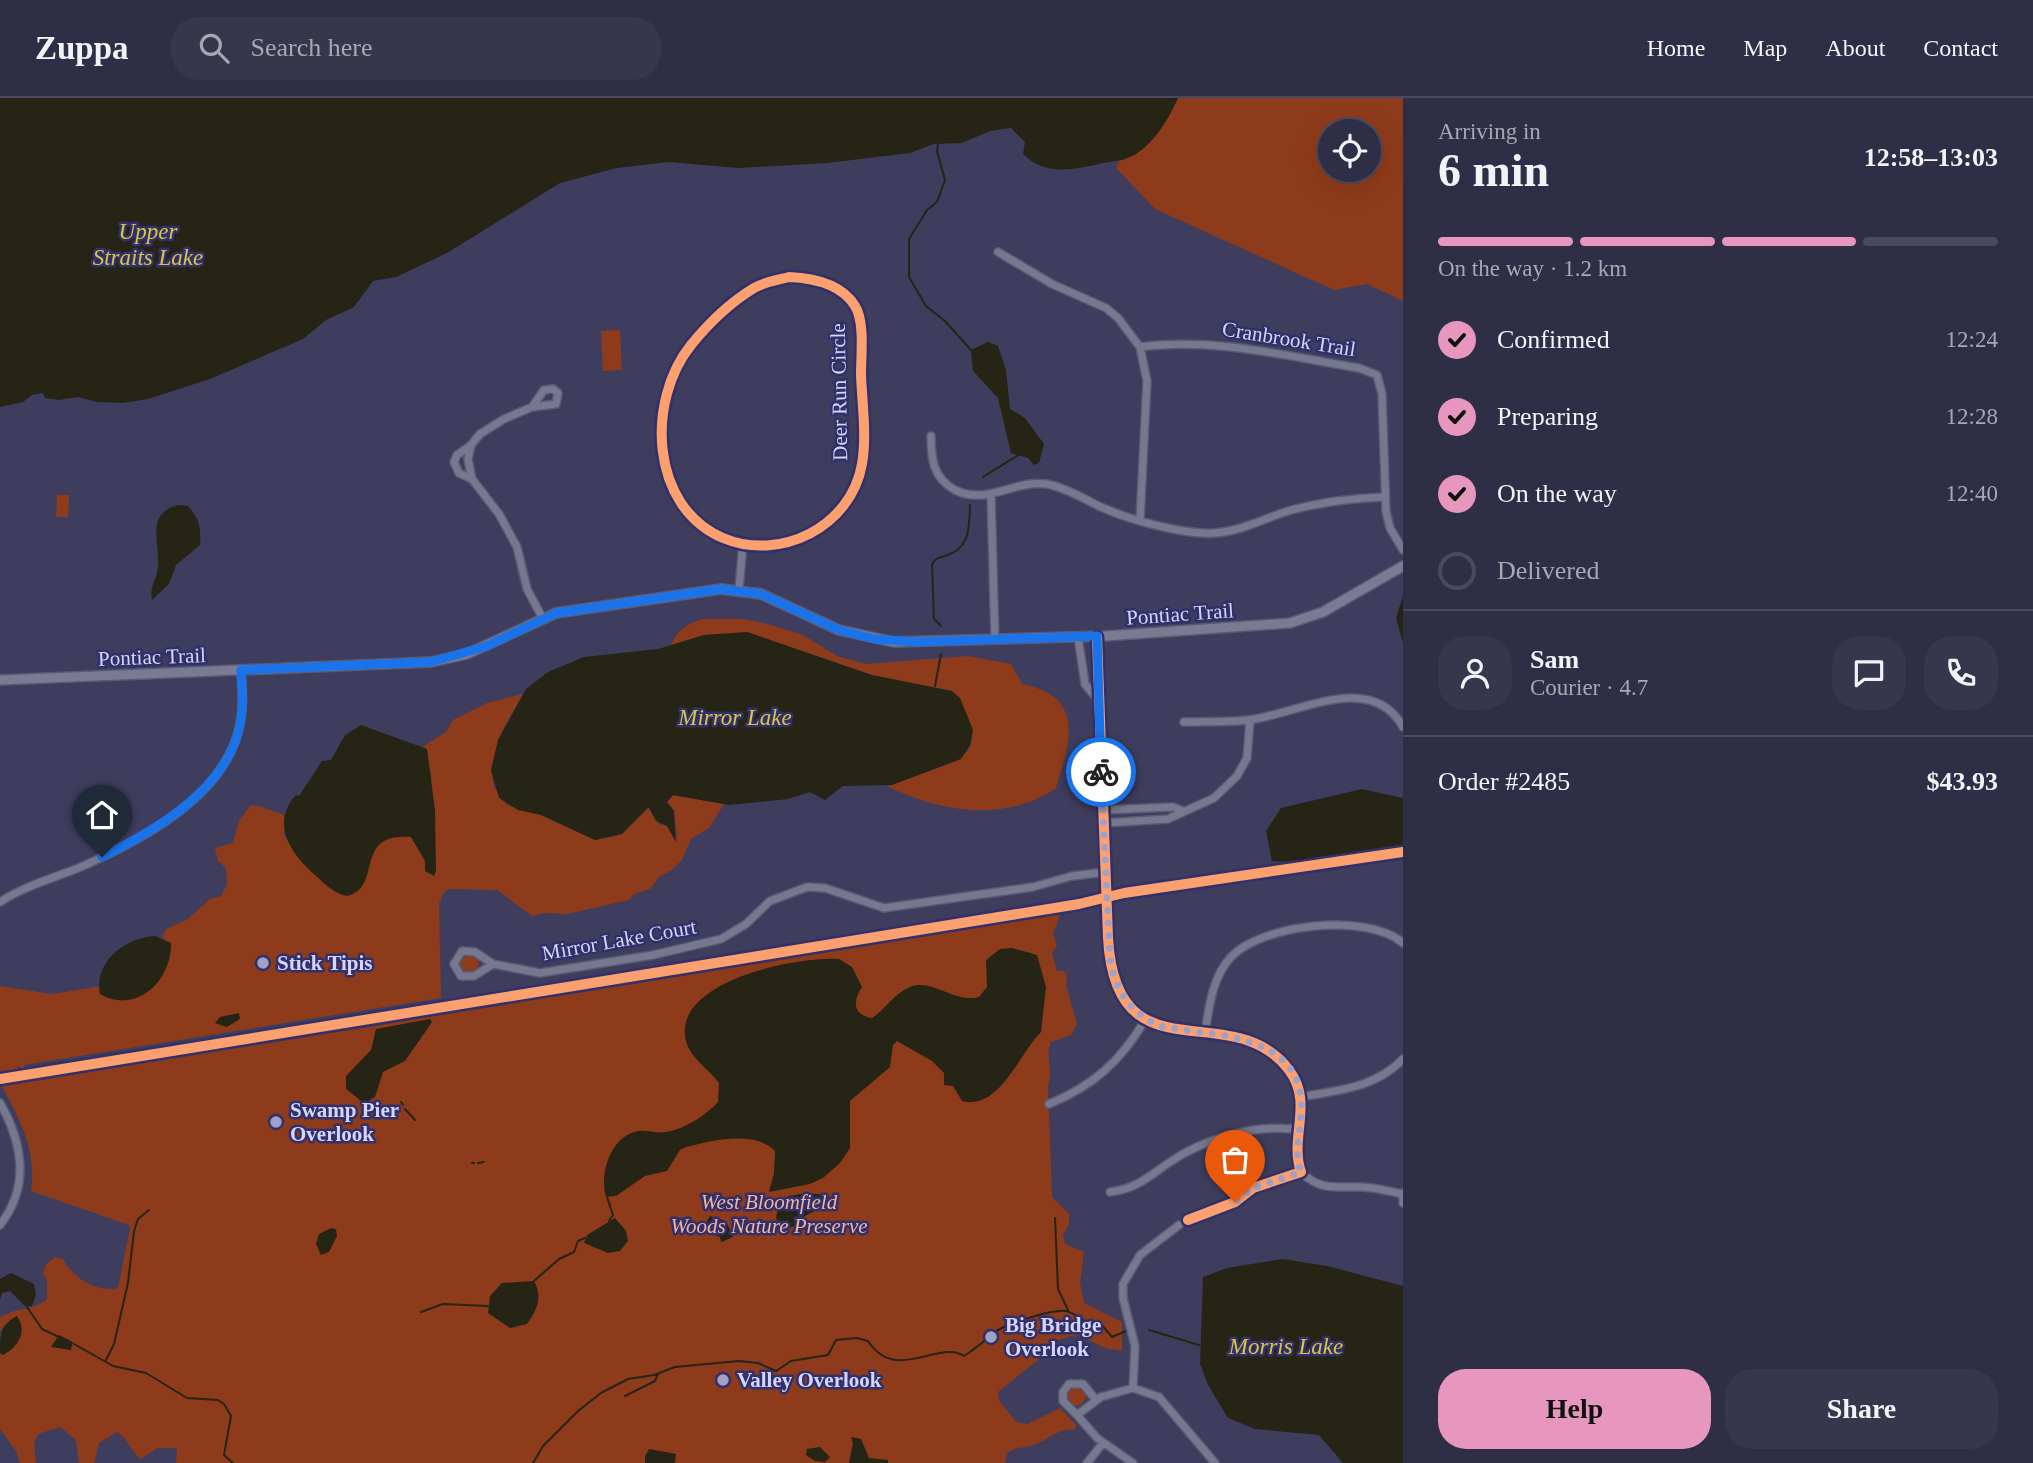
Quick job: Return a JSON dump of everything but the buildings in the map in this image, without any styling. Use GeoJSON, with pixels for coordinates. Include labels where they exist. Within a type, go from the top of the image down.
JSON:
{"type":"FeatureCollection","features":[{"type":"Feature","properties":{"kind":"main road","name":"Pontiac Trail"},"geometry":{"type":"LineString","coordinates":[[0,680],[431,662],[487,646],[542,617],[617,603],[739,589],[761,594],[839,630],[874,639],[916,642],[1078,637],[1290,623],[1323,612],[1403,566]]}},
{"type":"Feature","properties":{"kind":"street"},"geometry":{"type":"LineString","coordinates":[[998,252],[1052,284],[1106,308],[1118,318],[1140,347],[1147,381],[1140,520]]}},
{"type":"Feature","properties":{"kind":"street","name":"Deer Run Circle"},"geometry":{"type":"LineString","coordinates":[[789,277],[808,278],[844,293],[856,307],[861,354],[862,466],[846,501],[813,533],[776,545],[743,544],[703,526],[676,496],[667,475],[663,454],[662,427],[666,398],[681,359],[716,319],[755,287],[789,277]]}},
{"type":"Feature","properties":{"kind":"street","name":"Cranbrook Trail"},"geometry":{"type":"LineString","coordinates":[[1140,347],[1176,342],[1220,345],[1372,372],[1381,381],[1385,497],[1390,528],[1403,550]]}},
{"type":"Feature","properties":{"kind":"street"},"geometry":{"type":"LineString","coordinates":[[472,479],[459,473],[454,462],[457,455],[488,428],[532,407]]}},
{"type":"Feature","properties":{"kind":"street"},"geometry":{"type":"LineString","coordinates":[[931,436],[931,460],[946,485],[972,496],[991,495],[1018,485],[1046,484],[1140,520],[1199,533],[1215,533],[1329,501],[1385,497]]}},
{"type":"Feature","properties":{"kind":"street"},"geometry":{"type":"LineString","coordinates":[[471,445],[468,464],[472,479],[510,532],[527,589],[542,617]]}},
{"type":"Feature","properties":{"kind":"street"},"geometry":{"type":"LineString","coordinates":[[991,495],[995,640]]}},
{"type":"Feature","properties":{"kind":"street"},"geometry":{"type":"LineString","coordinates":[[739,589],[743,544]]}},
{"type":"Feature","properties":{"kind":"street"},"geometry":{"type":"LineString","coordinates":[[1097,636],[1103,810],[1113,978],[1129,1004],[1145,1020],[1160,1026],[1243,1039],[1269,1050],[1289,1070],[1301,1097],[1301,1129],[1296,1153],[1301,1172],[1312,1183],[1330,1189],[1377,1188],[1403,1193],[1403,1203]]}},
{"type":"Feature","properties":{"kind":"street"},"geometry":{"type":"LineString","coordinates":[[1078,637],[1084,684],[1098,700]]}},
{"type":"Feature","properties":{"kind":"street"},"geometry":{"type":"LineString","coordinates":[[0,902],[15,892],[80,867],[123,846],[167,818],[204,789],[228,758],[239,729],[241,670]]}},
{"type":"Feature","properties":{"kind":"street"},"geometry":{"type":"LineString","coordinates":[[1184,722],[1250,720],[1357,696],[1383,703],[1394,710],[1403,727]]}},
{"type":"Feature","properties":{"kind":"street"},"geometry":{"type":"LineString","coordinates":[[1104,823],[1168,819],[1214,798],[1237,776],[1247,758],[1250,720]]}},
{"type":"Feature","properties":{"kind":"street"},"geometry":{"type":"LineString","coordinates":[[1151,807],[1152,820]]}},
{"type":"Feature","properties":{"kind":"street"},"geometry":{"type":"LineString","coordinates":[[1103,810],[1173,807],[1183,811]]}},
{"type":"Feature","properties":{"kind":"street","name":"Mirror Lake Court"},"geometry":{"type":"LineString","coordinates":[[493,964],[467,977],[461,976],[454,964],[462,951],[469,950],[493,964],[540,973],[692,947],[736,931],[770,901],[807,887],[825,888],[884,908],[1033,887],[1072,876],[1106,872]]}},
{"type":"Feature","properties":{"kind":"street"},"geometry":{"type":"LineString","coordinates":[[1205,1033],[1214,987],[1221,971],[1247,944],[1271,935],[1343,923],[1366,925],[1385,931],[1403,943]]}},
{"type":"Feature","properties":{"kind":"street"},"geometry":{"type":"LineString","coordinates":[[1049,1104],[1079,1091],[1109,1070],[1145,1020]]}},
{"type":"Feature","properties":{"kind":"street"},"geometry":{"type":"LineString","coordinates":[[1301,1097],[1373,1082],[1390,1072],[1403,1059]]}},
{"type":"Feature","properties":{"kind":"street"},"geometry":{"type":"LineString","coordinates":[[0,1103],[19,1145],[21,1169],[11,1210],[0,1225]]}},
{"type":"Feature","properties":{"kind":"street"},"geometry":{"type":"LineString","coordinates":[[1110,1192],[1129,1190],[1180,1156],[1236,1133],[1267,1126],[1301,1129]]}},
{"type":"Feature","properties":{"kind":"street"},"geometry":{"type":"LineString","coordinates":[[1188,1220],[1235,1202],[1253,1188],[1301,1172]]}},
{"type":"Feature","properties":{"kind":"street"},"geometry":{"type":"LineString","coordinates":[[1133,1388],[1135,1346],[1122,1298],[1124,1284],[1140,1255],[1179,1224]]}},
{"type":"Feature","properties":{"kind":"street"},"geometry":{"type":"LineString","coordinates":[[1096,1400],[1083,1384],[1069,1384],[1063,1392],[1063,1401],[1103,1443],[1133,1463]]}},
{"type":"Feature","properties":{"kind":"street"},"geometry":{"type":"LineString","coordinates":[[1077,1415],[1096,1400],[1133,1388],[1159,1397],[1215,1463]]}},
{"type":"Feature","properties":{"kind":"street"},"geometry":{"type":"LineString","coordinates":[[1087,1463],[1103,1443]]}},
{"type":"Feature","properties":{"kind":"green space"},"geometry":{"type":"Polygon","coordinates":[[[1178,98],[1403,98],[1403,301],[1367,284],[1334,290],[1155,209],[1116,168],[1119,161],[1147,145],[1162,127],[1178,98]]]}},
{"type":"Feature","properties":{"kind":"green space"},"geometry":{"type":"Polygon","coordinates":[[[620,330],[622,370],[603,371],[601,331],[620,330]]]}},
{"type":"Feature","properties":{"kind":"green space"},"geometry":{"type":"Polygon","coordinates":[[[57,495],[69,495],[68,517],[56,517],[57,495]]]}},
{"type":"Feature","properties":{"kind":"green space"},"geometry":{"type":"Polygon","coordinates":[[[703,619],[744,619],[768,624],[803,635],[837,656],[866,664],[968,656],[1011,664],[1022,684],[1042,690],[1056,699],[1064,710],[1068,722],[1068,737],[1056,788],[1037,799],[1016,806],[972,810],[928,802],[887,786],[948,764],[968,750],[972,740],[971,727],[952,691],[872,675],[747,632],[671,645],[684,628],[703,619]]]}},
{"type":"Feature","properties":{"kind":"green space"},"geometry":{"type":"Polygon","coordinates":[[[523,694],[502,731],[491,770],[494,787],[507,805],[541,815],[595,840],[620,835],[647,807],[659,824],[667,826],[677,838],[674,811],[667,802],[673,795],[724,804],[709,828],[691,839],[682,860],[672,870],[660,876],[650,889],[634,894],[629,900],[567,914],[545,913],[532,916],[497,890],[450,889],[445,891],[439,903],[441,998],[24,1065],[28,1072],[18,1066],[14,1074],[0,1077],[0,986],[52,994],[115,984],[165,939],[162,937],[166,929],[188,919],[210,899],[221,896],[227,884],[226,868],[218,861],[215,848],[233,843],[239,821],[250,806],[256,805],[284,815],[284,835],[290,844],[432,778],[424,746],[446,732],[453,720],[487,703],[523,694]]]}},
{"type":"Feature","properties":{"kind":"green space","name":"West Bloomfield Woods Nature Preserve"},"geometry":{"type":"Polygon","coordinates":[[[1049,911],[1061,912],[1053,934],[1057,945],[1052,953],[1057,971],[1064,971],[1067,976],[1066,986],[1077,1024],[1071,1035],[1051,1042],[1049,1048],[1052,1197],[1069,1214],[1069,1224],[1063,1235],[1065,1244],[1084,1252],[1080,1283],[1084,1303],[1122,1322],[1122,1351],[1105,1348],[1078,1335],[1067,1337],[1054,1342],[1044,1355],[998,1392],[999,1400],[1016,1422],[1028,1424],[1060,1408],[1076,1425],[1074,1430],[1063,1431],[1038,1443],[1017,1448],[1007,1453],[1005,1463],[176,1463],[177,1448],[157,1448],[141,1459],[117,1432],[99,1443],[94,1463],[79,1463],[76,1440],[60,1427],[38,1434],[34,1444],[36,1463],[20,1463],[16,1451],[0,1429],[0,1353],[3,1355],[22,1326],[4,1325],[0,1332],[0,1318],[47,1299],[47,1280],[43,1274],[46,1264],[55,1257],[63,1259],[79,1278],[94,1286],[118,1288],[130,1229],[129,1225],[31,1191],[32,1162],[29,1149],[21,1124],[2,1086],[70,1069],[382,1019],[404,1019],[446,1007],[730,965],[797,951],[835,949],[878,938],[1049,911]]]}},
{"type":"Feature","properties":{"kind":"green space"},"geometry":{"type":"Polygon","coordinates":[[[469,953],[476,956],[479,963],[476,970],[469,973],[462,970],[459,963],[462,956],[469,953]]]}},
{"type":"Feature","properties":{"kind":"green space"},"geometry":{"type":"Polygon","coordinates":[[[1076,1386],[1083,1389],[1086,1396],[1083,1403],[1076,1406],[1069,1403],[1066,1396],[1069,1389],[1076,1386]]]}},
{"type":"Feature","properties":{"kind":"water","name":"Upper Straits Lake"},"geometry":{"type":"Polygon","coordinates":[[[0,98],[1178,98],[1161,129],[1136,154],[1079,168],[1059,170],[1031,161],[1023,154],[1025,142],[1011,128],[990,131],[962,143],[934,144],[910,153],[827,163],[738,168],[668,162],[617,168],[560,183],[447,253],[396,277],[373,281],[354,307],[326,320],[303,339],[210,379],[148,399],[123,403],[97,402],[78,397],[59,400],[45,398],[43,393],[32,395],[23,402],[0,407],[0,98]]]}},
{"type":"Feature","properties":{"kind":"water"},"geometry":{"type":"Polygon","coordinates":[[[988,342],[998,346],[1006,370],[1010,409],[1025,418],[1044,444],[1039,463],[1034,465],[1028,458],[1011,453],[998,398],[973,371],[971,350],[988,342]]]}},
{"type":"Feature","properties":{"kind":"water"},"geometry":{"type":"Polygon","coordinates":[[[178,505],[188,506],[195,515],[200,529],[200,545],[176,565],[169,584],[152,600],[158,567],[158,522],[168,509],[178,505]]]}},
{"type":"Feature","properties":{"kind":"water"},"geometry":{"type":"Polygon","coordinates":[[[1403,596],[1403,643],[1396,618],[1403,596]]]}},
{"type":"Feature","properties":{"kind":"water","name":"Mirror Lake"},"geometry":{"type":"Polygon","coordinates":[[[747,632],[872,675],[952,691],[960,698],[973,730],[970,745],[961,759],[892,785],[843,786],[825,800],[810,792],[788,799],[729,805],[673,795],[667,802],[674,811],[676,842],[667,826],[656,821],[649,807],[622,834],[595,840],[541,815],[518,810],[499,798],[491,770],[498,740],[526,689],[548,672],[584,657],[658,649],[704,635],[747,632]]]}},
{"type":"Feature","properties":{"kind":"water"},"geometry":{"type":"Polygon","coordinates":[[[361,725],[427,749],[435,810],[436,871],[434,876],[425,871],[425,861],[411,837],[393,838],[381,843],[375,851],[364,882],[358,891],[347,896],[330,888],[306,867],[292,848],[284,827],[288,806],[296,795],[299,796],[322,761],[331,760],[345,735],[361,725]]]}},
{"type":"Feature","properties":{"kind":"water"},"geometry":{"type":"Polygon","coordinates":[[[1362,789],[1403,798],[1403,846],[1293,862],[1272,861],[1266,831],[1281,808],[1362,789]]]}},
{"type":"Feature","properties":{"kind":"water"},"geometry":{"type":"Polygon","coordinates":[[[155,936],[171,943],[170,957],[165,970],[149,991],[126,1000],[100,994],[102,971],[114,953],[133,941],[155,936]]]}},
{"type":"Feature","properties":{"kind":"water"},"geometry":{"type":"Polygon","coordinates":[[[1012,948],[1037,955],[1046,987],[1041,1032],[1007,1079],[987,1098],[975,1102],[962,1101],[953,1086],[944,1085],[944,1073],[932,1061],[897,1041],[893,1045],[890,1067],[850,1101],[850,1148],[840,1163],[823,1178],[810,1184],[769,1192],[774,1173],[775,1151],[756,1141],[733,1138],[686,1147],[680,1150],[667,1171],[645,1176],[616,1196],[606,1197],[606,1167],[614,1147],[621,1140],[639,1131],[663,1132],[688,1125],[718,1102],[719,1083],[696,1059],[686,1041],[687,1020],[698,1002],[717,988],[741,976],[768,968],[795,962],[839,959],[852,967],[862,987],[856,1002],[858,1010],[872,1018],[899,994],[919,985],[961,997],[979,997],[987,987],[986,960],[1000,949],[1012,948]]]}},
{"type":"Feature","properties":{"kind":"water"},"geometry":{"type":"Polygon","coordinates":[[[239,1013],[240,1019],[227,1027],[215,1023],[220,1017],[239,1013]]]}},
{"type":"Feature","properties":{"kind":"water"},"geometry":{"type":"Polygon","coordinates":[[[430,1019],[432,1022],[405,1061],[383,1072],[375,1097],[364,1103],[346,1089],[346,1076],[371,1050],[376,1029],[430,1019]]]}},
{"type":"Feature","properties":{"kind":"water"},"geometry":{"type":"Polygon","coordinates":[[[806,1193],[828,1195],[831,1203],[803,1217],[793,1227],[781,1229],[776,1218],[779,1202],[789,1196],[806,1193]]]}},
{"type":"Feature","properties":{"kind":"water"},"geometry":{"type":"Polygon","coordinates":[[[710,1216],[726,1221],[733,1237],[721,1242],[720,1237],[708,1232],[704,1227],[710,1216]]]}},
{"type":"Feature","properties":{"kind":"water"},"geometry":{"type":"Polygon","coordinates":[[[615,1218],[626,1231],[628,1241],[620,1251],[608,1253],[584,1243],[587,1235],[615,1218]]]}},
{"type":"Feature","properties":{"kind":"water"},"geometry":{"type":"Polygon","coordinates":[[[331,1228],[336,1229],[337,1236],[329,1252],[321,1255],[316,1244],[319,1234],[331,1228]]]}},
{"type":"Feature","properties":{"kind":"water","name":"Morris Lake"},"geometry":{"type":"Polygon","coordinates":[[[1283,1259],[1327,1266],[1403,1286],[1403,1463],[1343,1463],[1319,1435],[1255,1429],[1228,1418],[1208,1385],[1200,1364],[1203,1277],[1227,1268],[1283,1259]]]}},
{"type":"Feature","properties":{"kind":"water"},"geometry":{"type":"Polygon","coordinates":[[[11,1273],[34,1284],[36,1295],[32,1306],[25,1306],[10,1291],[2,1293],[0,1299],[0,1279],[11,1273]]]}},
{"type":"Feature","properties":{"kind":"water"},"geometry":{"type":"Polygon","coordinates":[[[534,1281],[538,1303],[527,1324],[510,1328],[488,1313],[490,1296],[502,1283],[534,1281]]]}},
{"type":"Feature","properties":{"kind":"water"},"geometry":{"type":"Polygon","coordinates":[[[17,1316],[22,1328],[20,1338],[13,1348],[3,1355],[0,1353],[2,1331],[7,1323],[17,1316]]]}},
{"type":"Feature","properties":{"kind":"water"},"geometry":{"type":"Polygon","coordinates":[[[59,1335],[73,1342],[71,1350],[51,1347],[59,1335]]]}},
{"type":"Feature","properties":{"kind":"water"},"geometry":{"type":"Polygon","coordinates":[[[851,1437],[861,1439],[869,1458],[888,1460],[888,1463],[849,1463],[853,1443],[851,1437]]]}},
{"type":"Feature","properties":{"kind":"water"},"geometry":{"type":"Polygon","coordinates":[[[820,1447],[830,1457],[825,1462],[815,1461],[806,1455],[807,1449],[820,1447]]]}},
{"type":"Feature","properties":{"kind":"water"},"geometry":{"type":"Polygon","coordinates":[[[649,1449],[676,1454],[675,1463],[645,1463],[649,1449]]]}},
{"type":"Feature","properties":{"kind":"waterway"},"geometry":{"type":"LineString","coordinates":[[938,144],[937,151],[945,180],[937,202],[927,210],[909,239],[909,277],[926,306],[945,321],[971,350]]}},
{"type":"Feature","properties":{"kind":"waterway"},"geometry":{"type":"LineString","coordinates":[[983,477],[1020,454]]}},
{"type":"Feature","properties":{"kind":"waterway"},"geometry":{"type":"LineString","coordinates":[[941,626],[934,619],[932,565],[936,560],[960,548],[964,542],[969,529],[970,505]]}},
{"type":"Feature","properties":{"kind":"waterway"},"geometry":{"type":"LineString","coordinates":[[935,686],[941,654]]}},
{"type":"Feature","properties":{"kind":"waterway"},"geometry":{"type":"LineString","coordinates":[[405,1109],[415,1120]]}},
{"type":"Feature","properties":{"kind":"waterway"},"geometry":{"type":"LineString","coordinates":[[478,1163],[484,1162]]}},
{"type":"Feature","properties":{"kind":"waterway"},"geometry":{"type":"LineString","coordinates":[[607,1197],[613,1215],[609,1221]]}},
{"type":"Feature","properties":{"kind":"waterway"},"geometry":{"type":"LineString","coordinates":[[106,1360],[114,1344],[128,1283],[134,1231],[138,1219],[149,1210]]}},
{"type":"Feature","properties":{"kind":"waterway"},"geometry":{"type":"LineString","coordinates":[[1055,1218],[1058,1289],[1068,1310]]}},
{"type":"Feature","properties":{"kind":"waterway"},"geometry":{"type":"LineString","coordinates":[[534,1281],[559,1259],[574,1252],[578,1241],[585,1238]]}},
{"type":"Feature","properties":{"kind":"waterway"},"geometry":{"type":"LineString","coordinates":[[421,1312],[443,1304],[488,1306]]}},
{"type":"Feature","properties":{"kind":"waterway"},"geometry":{"type":"LineString","coordinates":[[27,1307],[42,1329],[59,1337]]}},
{"type":"Feature","properties":{"kind":"waterway"},"geometry":{"type":"LineString","coordinates":[[533,1463],[543,1446],[578,1411],[601,1393],[628,1379],[654,1375],[675,1367],[739,1361],[758,1363],[776,1371],[791,1361],[828,1355],[836,1340],[857,1338],[868,1341],[879,1353],[891,1359],[904,1360],[954,1352],[964,1356],[1007,1325],[1060,1311],[1071,1313],[1092,1324],[1101,1324],[1112,1337],[1126,1331]]}},
{"type":"Feature","properties":{"kind":"waterway"},"geometry":{"type":"LineString","coordinates":[[1149,1330],[1199,1345]]}},
{"type":"Feature","properties":{"kind":"waterway"},"geometry":{"type":"LineString","coordinates":[[74,1344],[113,1366],[146,1373],[187,1398],[218,1400],[224,1404],[231,1416],[224,1455],[233,1463]]}},
{"type":"Feature","properties":{"kind":"waterway"},"geometry":{"type":"LineString","coordinates":[[625,1396],[655,1381],[658,1374]]}},
{"type":"Feature","properties":{"kind":"cycle path"},"geometry":{"type":"LineString","coordinates":[[789,277],[817,281],[834,287],[849,298],[858,313],[862,348],[862,464],[855,486],[844,506],[810,534],[789,542],[745,544],[723,538],[699,523],[681,503],[669,478],[663,451],[662,423],[667,394],[676,368],[691,345],[720,314],[745,294],[762,284],[789,277]]}},
{"type":"Feature","properties":{"kind":"cycle path"},"geometry":{"type":"LineString","coordinates":[[1097,637],[1108,938],[1116,982],[1132,1009],[1154,1023],[1180,1030],[1238,1038],[1265,1048],[1289,1070],[1300,1095],[1298,1159],[1301,1172],[1253,1188],[1235,1202],[1188,1220]]}},
{"type":"Feature","properties":{"kind":"cycle path"},"geometry":{"type":"LineString","coordinates":[[0,1079],[1079,904],[1124,893],[1403,852]]}},
{"type":"Feature","properties":{"kind":"way so far"},"geometry":{"type":"LineString","coordinates":[[1101,772],[1110,958],[1113,978],[1121,993],[1145,1020],[1160,1026],[1256,1043],[1278,1058],[1300,1088],[1301,1129],[1296,1153],[1301,1172],[1253,1188],[1235,1202]]}},
{"type":"Feature","properties":{"kind":"place","name":"Stick Tipis"},"geometry":{"type":"Point","coordinates":[263,963]}},
{"type":"Feature","properties":{"kind":"place","name":"Swamp Pier Overlook"},"geometry":{"type":"Point","coordinates":[276,1122]}},
{"type":"Feature","properties":{"kind":"place","name":"Big Bridge Overlook"},"geometry":{"type":"Point","coordinates":[991,1337]}},
{"type":"Feature","properties":{"kind":"place","name":"Valley Overlook"},"geometry":{"type":"Point","coordinates":[723,1380]}},
{"type":"Feature","properties":{"kind":"route"},"geometry":{"type":"LineString","coordinates":[[102,857],[167,818],[204,789],[218,773],[228,758],[240,724],[241,670],[431,662],[487,646],[542,617],[556,613],[721,589],[739,589],[761,594],[839,630],[894,642],[1097,636],[1101,772]]}}]}
